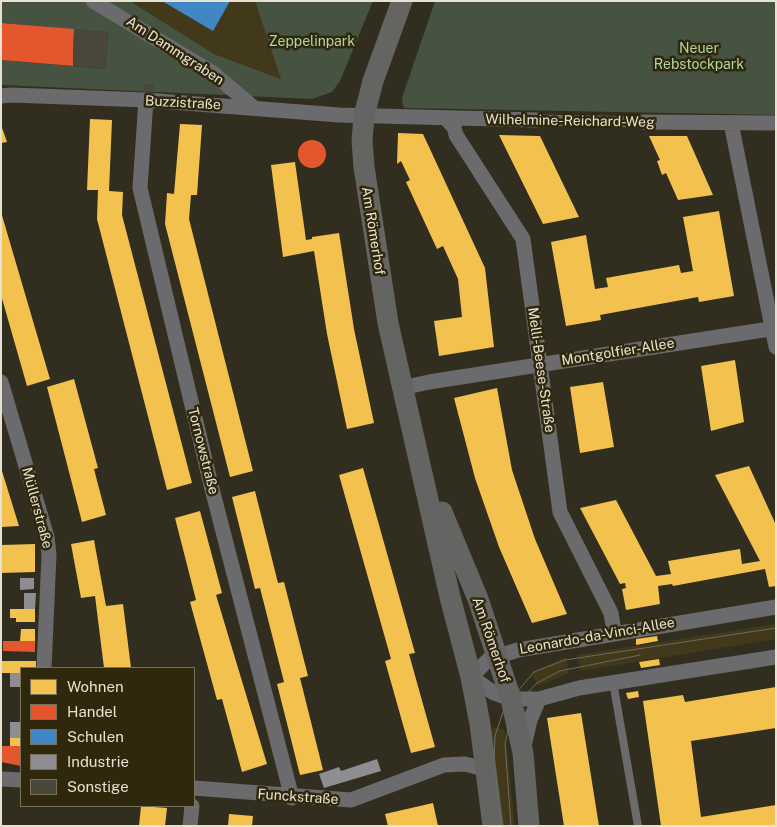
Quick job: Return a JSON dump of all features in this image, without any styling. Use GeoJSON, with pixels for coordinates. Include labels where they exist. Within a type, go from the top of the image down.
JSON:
{"type":"FeatureCollection","features":[{"type":"Feature","properties":{"kind":"main road","name":"Am Römerhof"},"geometry":{"type":"LineString","coordinates":[[402,1],[373,81],[364,116],[362,141],[370,213],[388,323],[450,597],[471,677],[493,826]]}},
{"type":"Feature","properties":{"kind":"main road","name":"Am Römerhof"},"geometry":{"type":"LineString","coordinates":[[421,464],[478,599],[511,699],[523,753],[529,826]]}},
{"type":"Feature","properties":{"kind":"street","name":"Am Dammgraben"},"geometry":{"type":"LineString","coordinates":[[92,1],[213,73],[253,107]]}},
{"type":"Feature","properties":{"kind":"street","name":"Buzzistraße"},"geometry":{"type":"LineString","coordinates":[[1,96],[146,100],[364,116]]}},
{"type":"Feature","properties":{"kind":"street","name":"Tornowstraße"},"geometry":{"type":"LineString","coordinates":[[146,100],[140,188],[212,489],[292,798]]}},
{"type":"Feature","properties":{"kind":"street","name":"Wilhelmine-Reichard-Weg"},"geometry":{"type":"LineString","coordinates":[[364,116],[446,119],[776,123]]}},
{"type":"Feature","properties":{"kind":"street","name":"Melli-Beese-Straße"},"geometry":{"type":"LineString","coordinates":[[446,119],[454,127],[456,134],[523,239],[560,512],[611,613],[614,632]]}},
{"type":"Feature","properties":{"kind":"street"},"geometry":{"type":"LineString","coordinates":[[731,123],[774,329],[776,347]]}},
{"type":"Feature","properties":{"kind":"street","name":"Montgolfier-Allee"},"geometry":{"type":"LineString","coordinates":[[402,388],[541,364],[774,329]]}},
{"type":"Feature","properties":{"kind":"street","name":"Müllerstraße"},"geometry":{"type":"LineString","coordinates":[[1,382],[47,537],[49,555],[44,667]]}},
{"type":"Feature","properties":{"kind":"street","name":"Leonardo-da-Vinci-Allee"},"geometry":{"type":"LineString","coordinates":[[471,677],[483,664],[497,654],[614,632],[776,607]]}},
{"type":"Feature","properties":{"kind":"street"},"geometry":{"type":"LineString","coordinates":[[471,677],[494,693],[511,699],[540,699],[567,691],[613,682],[776,657]]}},
{"type":"Feature","properties":{"kind":"street"},"geometry":{"type":"LineString","coordinates":[[523,753],[530,720],[540,699]]}},
{"type":"Feature","properties":{"kind":"street","name":"Funckstraße"},"geometry":{"type":"LineString","coordinates":[[195,788],[292,798],[351,800],[444,765],[465,764],[485,769]]}},
{"type":"Feature","properties":{"kind":"street"},"geometry":{"type":"LineString","coordinates":[[1,780],[20,780]]}},
{"type":"Feature","properties":{"kind":"street"},"geometry":{"type":"LineString","coordinates":[[190,826],[192,807]]}},
{"type":"Feature","properties":{"kind":"lane"},"geometry":{"type":"LineString","coordinates":[[613,682],[638,826]]}},
{"type":"Feature","properties":{"kind":"shaded area"},"geometry":{"type":"Polygon","coordinates":[[[130,1],[255,1],[282,79],[214,54],[130,1]]]}},
{"type":"Feature","properties":{"kind":"shaded area"},"geometry":{"type":"Polygon","coordinates":[[[776,624],[776,639],[581,671],[577,655],[776,624]]]}},
{"type":"Feature","properties":{"kind":"shaded area"},"geometry":{"type":"Polygon","coordinates":[[[566,657],[569,673],[538,686],[531,672],[566,657]]]}},
{"type":"Feature","properties":{"kind":"shaded area"},"geometry":{"type":"Polygon","coordinates":[[[493,727],[503,729],[505,732],[515,826],[498,826],[490,739],[493,727]]]}},
{"type":"Feature","properties":{"kind":"green space","name":"Zeppelinpark"},"geometry":{"type":"Polygon","coordinates":[[[1,1],[130,1],[214,54],[281,79],[255,1],[373,1],[340,81],[332,92],[312,99],[1,85],[1,60],[105,69],[108,33],[2,23],[1,25],[1,1]]]}},
{"type":"Feature","properties":{"kind":"green space","name":"Neuer Rebstockpark"},"geometry":{"type":"Polygon","coordinates":[[[435,1],[776,1],[776,115],[404,108],[402,102],[403,95],[435,1]]]}},
{"type":"Feature","properties":{"kind":"building: Wohnen"},"geometry":{"type":"Polygon","coordinates":[[[90,119],[112,120],[109,191],[123,192],[122,215],[192,483],[167,490],[97,219],[98,190],[87,190],[90,119]]]}},
{"type":"Feature","properties":{"kind":"building: Wohnen"},"geometry":{"type":"Polygon","coordinates":[[[180,124],[202,125],[197,195],[191,195],[189,219],[253,471],[230,477],[165,224],[167,193],[174,194],[180,124]]]}},
{"type":"Feature","properties":{"kind":"building: Wohnen"},"geometry":{"type":"Polygon","coordinates":[[[1,125],[7,142],[1,143],[1,125]]]}},
{"type":"Feature","properties":{"kind":"building: Wohnen"},"geometry":{"type":"Polygon","coordinates":[[[398,133],[423,134],[485,268],[494,347],[439,356],[434,321],[462,317],[458,279],[443,246],[437,249],[406,182],[410,180],[401,161],[397,164],[398,133]]]}},
{"type":"Feature","properties":{"kind":"building: Wohnen"},"geometry":{"type":"Polygon","coordinates":[[[499,135],[540,136],[579,217],[543,224],[499,135]]]}},
{"type":"Feature","properties":{"kind":"building: Wohnen"},"geometry":{"type":"Polygon","coordinates":[[[649,136],[687,136],[713,195],[678,200],[666,173],[662,175],[657,161],[660,160],[649,136]]]}},
{"type":"Feature","properties":{"kind":"building: Wohnen"},"geometry":{"type":"Polygon","coordinates":[[[295,162],[306,240],[312,239],[312,237],[339,233],[354,329],[374,423],[347,429],[327,334],[314,251],[283,257],[271,165],[295,162]]]}},
{"type":"Feature","properties":{"kind":"building: Wohnen"},"geometry":{"type":"Polygon","coordinates":[[[719,211],[734,296],[699,302],[698,297],[600,315],[601,320],[566,326],[551,242],[586,235],[595,289],[608,287],[606,278],[679,265],[681,273],[693,271],[683,217],[719,211]]]}},
{"type":"Feature","properties":{"kind":"building: Wohnen"},"geometry":{"type":"Polygon","coordinates":[[[1,212],[50,379],[27,386],[1,295],[1,212]]]}},
{"type":"Feature","properties":{"kind":"building: Wohnen"},"geometry":{"type":"Polygon","coordinates":[[[735,360],[744,422],[711,431],[701,366],[735,360]]]}},
{"type":"Feature","properties":{"kind":"building: Wohnen"},"geometry":{"type":"Polygon","coordinates":[[[74,379],[98,468],[94,469],[106,515],[82,522],[47,387],[74,379]]]}},
{"type":"Feature","properties":{"kind":"building: Wohnen"},"geometry":{"type":"Polygon","coordinates":[[[603,382],[614,447],[580,453],[570,387],[603,382]]]}},
{"type":"Feature","properties":{"kind":"building: Wohnen"},"geometry":{"type":"Polygon","coordinates":[[[497,388],[512,470],[535,539],[567,614],[532,623],[499,547],[475,478],[454,398],[497,388]]]}},
{"type":"Feature","properties":{"kind":"building: Wohnen"},"geometry":{"type":"Polygon","coordinates":[[[749,466],[776,525],[776,586],[769,587],[765,569],[673,586],[672,584],[658,586],[660,604],[626,610],[622,589],[626,588],[625,583],[620,584],[580,508],[616,500],[656,576],[671,574],[668,561],[740,549],[742,564],[760,561],[715,475],[749,466]]]}},
{"type":"Feature","properties":{"kind":"building: Wohnen"},"geometry":{"type":"Polygon","coordinates":[[[363,468],[415,653],[409,654],[435,747],[411,753],[385,661],[391,659],[339,475],[363,468]]]}},
{"type":"Feature","properties":{"kind":"building: Wohnen"},"geometry":{"type":"Polygon","coordinates":[[[2,471],[19,526],[1,527],[2,471]]]}},
{"type":"Feature","properties":{"kind":"building: Wohnen"},"geometry":{"type":"Polygon","coordinates":[[[255,491],[278,583],[284,582],[308,676],[300,678],[323,770],[300,775],[277,684],[284,682],[260,588],[255,589],[232,497],[255,491]]]}},
{"type":"Feature","properties":{"kind":"building: Wohnen"},"geometry":{"type":"Polygon","coordinates":[[[200,511],[222,593],[216,595],[267,764],[242,772],[222,699],[217,700],[190,602],[196,600],[175,518],[200,511]]]}},
{"type":"Feature","properties":{"kind":"building: Wohnen"},"geometry":{"type":"Polygon","coordinates":[[[94,540],[106,606],[123,604],[131,667],[104,667],[95,596],[81,598],[71,544],[94,540]]]}},
{"type":"Feature","properties":{"kind":"building: Wohnen"},"geometry":{"type":"Polygon","coordinates":[[[35,544],[35,572],[1,573],[1,545],[35,544]]]}},
{"type":"Feature","properties":{"kind":"building: Wohnen"},"geometry":{"type":"Polygon","coordinates":[[[10,609],[35,609],[35,622],[16,622],[16,618],[10,618],[10,609]]]}},
{"type":"Feature","properties":{"kind":"building: Wohnen"},"geometry":{"type":"Polygon","coordinates":[[[21,629],[35,629],[35,641],[20,641],[21,629]]]}},
{"type":"Feature","properties":{"kind":"building: Wohnen"},"geometry":{"type":"Polygon","coordinates":[[[657,636],[658,641],[636,645],[636,639],[657,636]]]}},
{"type":"Feature","properties":{"kind":"building: Wohnen"},"geometry":{"type":"Polygon","coordinates":[[[659,659],[660,665],[641,668],[639,662],[659,659]]]}},
{"type":"Feature","properties":{"kind":"building: Wohnen"},"geometry":{"type":"Polygon","coordinates":[[[1,661],[36,661],[36,667],[20,667],[20,673],[1,673],[1,661]]]}},
{"type":"Feature","properties":{"kind":"building: Wohnen"},"geometry":{"type":"Polygon","coordinates":[[[776,687],[776,728],[691,741],[701,817],[776,805],[776,826],[661,826],[643,701],[683,695],[685,702],[776,687]]]}},
{"type":"Feature","properties":{"kind":"building: Wohnen"},"geometry":{"type":"Polygon","coordinates":[[[638,691],[639,697],[628,699],[626,693],[638,691]]]}},
{"type":"Feature","properties":{"kind":"building: Wohnen"},"geometry":{"type":"Polygon","coordinates":[[[581,713],[599,826],[564,826],[547,718],[581,713]]]}},
{"type":"Feature","properties":{"kind":"building: Wohnen"},"geometry":{"type":"Polygon","coordinates":[[[10,738],[20,738],[20,746],[10,746],[10,738]]]}},
{"type":"Feature","properties":{"kind":"building: Wohnen"},"geometry":{"type":"Polygon","coordinates":[[[433,803],[438,826],[388,826],[385,814],[433,803]]]}},
{"type":"Feature","properties":{"kind":"building: Wohnen"},"geometry":{"type":"Polygon","coordinates":[[[141,807],[167,808],[165,826],[139,826],[141,807]]]}},
{"type":"Feature","properties":{"kind":"building: Wohnen"},"geometry":{"type":"Polygon","coordinates":[[[229,814],[253,816],[252,826],[228,826],[229,814]]]}},
{"type":"Feature","properties":{"kind":"building: Handel"},"geometry":{"type":"Polygon","coordinates":[[[1,23],[74,29],[73,66],[1,60],[1,23]]]}},
{"type":"Feature","properties":{"kind":"building: Handel"},"geometry":{"type":"Polygon","coordinates":[[[312,140],[322,144],[326,154],[322,164],[312,168],[302,164],[298,154],[302,144],[312,140]]]}},
{"type":"Feature","properties":{"kind":"building: Handel"},"geometry":{"type":"Polygon","coordinates":[[[3,641],[35,641],[35,652],[3,651],[3,641]]]}},
{"type":"Feature","properties":{"kind":"building: Handel"},"geometry":{"type":"Polygon","coordinates":[[[1,746],[20,746],[20,766],[1,762],[1,746]]]}},
{"type":"Feature","properties":{"kind":"building: Schulen"},"geometry":{"type":"Polygon","coordinates":[[[162,1],[230,1],[213,31],[162,1]]]}},
{"type":"Feature","properties":{"kind":"building: Industrie"},"geometry":{"type":"Polygon","coordinates":[[[20,578],[34,578],[34,589],[20,590],[20,578]]]}},
{"type":"Feature","properties":{"kind":"building: Industrie"},"geometry":{"type":"Polygon","coordinates":[[[24,593],[36,593],[35,609],[24,609],[24,593]]]}},
{"type":"Feature","properties":{"kind":"building: Industrie"},"geometry":{"type":"Polygon","coordinates":[[[10,673],[20,673],[20,687],[10,687],[10,673]]]}},
{"type":"Feature","properties":{"kind":"building: Industrie"},"geometry":{"type":"Polygon","coordinates":[[[10,722],[20,722],[20,738],[10,738],[10,722]]]}},
{"type":"Feature","properties":{"kind":"building: Industrie"},"geometry":{"type":"Polygon","coordinates":[[[377,759],[381,771],[324,788],[319,774],[339,767],[341,771],[377,759]]]}},
{"type":"Feature","properties":{"kind":"building: Sonstige"},"geometry":{"type":"Polygon","coordinates":[[[74,29],[108,32],[105,69],[73,66],[74,29]]]}},
{"type":"Feature","properties":{"kind":"building: Sonstige"},"geometry":{"type":"Polygon","coordinates":[[[144,84],[154,85],[153,91],[143,90],[144,84]]]}},
{"type":"Feature","properties":{"kind":"tram line"},"geometry":{"type":"LineString","coordinates":[[501,826],[494,763],[495,736],[503,712],[511,699],[534,672],[565,660],[776,628]]}},
{"type":"Feature","properties":{"kind":"tram line"},"geometry":{"type":"LineString","coordinates":[[511,826],[505,744],[509,725],[522,699],[537,683],[560,671],[640,655]]}}]}
